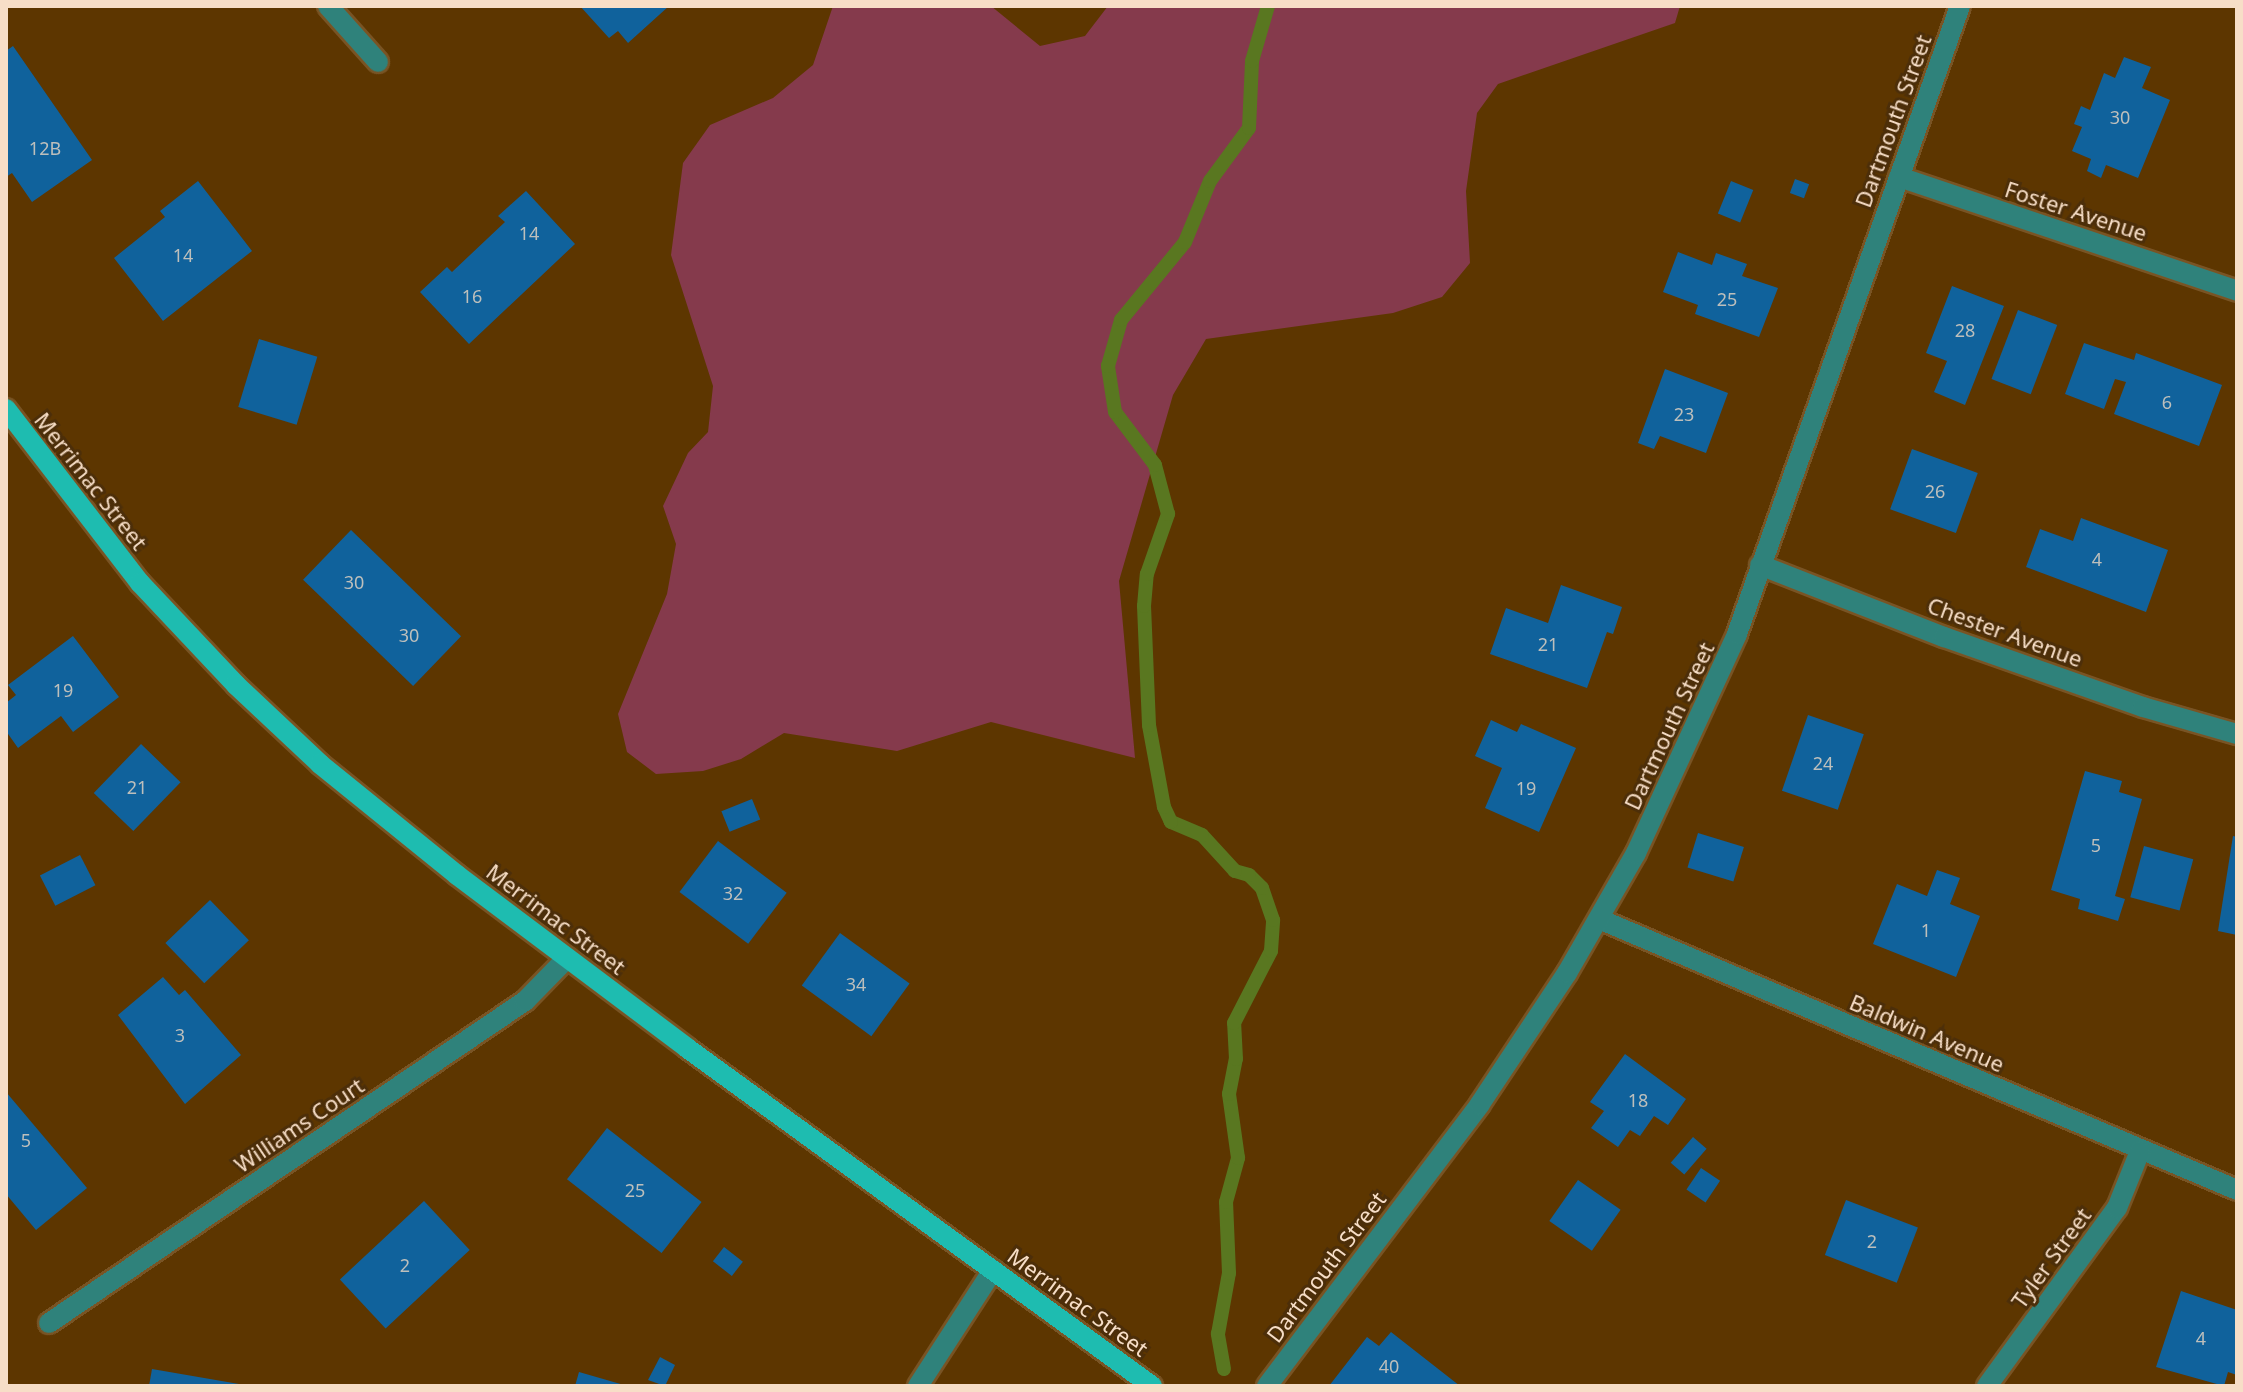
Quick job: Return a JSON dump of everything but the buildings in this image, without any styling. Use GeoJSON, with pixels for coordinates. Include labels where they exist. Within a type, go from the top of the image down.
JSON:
{"type":"FeatureCollection","features":[{"type":"Feature","properties":{"kind":"main road","name":"Merrimac Street"},"geometry":{"type":"LineString","coordinates":[[6,409],[131,572],[236,685],[332,773],[567,958],[1152,1386]]}},
{"type":"Feature","properties":{"kind":"street"},"geometry":{"type":"LineString","coordinates":[[328,6],[378,62]]}},
{"type":"Feature","properties":{"kind":"street","name":"Dartmouth Street"},"geometry":{"type":"LineString","coordinates":[[1267,1386],[1480,1104],[1599,919],[1707,705],[1960,6]]}},
{"type":"Feature","properties":{"kind":"street","name":"Foster Avenue"},"geometry":{"type":"LineString","coordinates":[[1899,177],[2237,291]]}},
{"type":"Feature","properties":{"kind":"street","name":"Chester Avenue"},"geometry":{"type":"LineString","coordinates":[[1760,565],[1972,647],[2237,734]]}},
{"type":"Feature","properties":{"kind":"street","name":"Baldwin Avenue"},"geometry":{"type":"LineString","coordinates":[[1599,919],[2237,1190]]}},
{"type":"Feature","properties":{"kind":"street","name":"Williams Court"},"geometry":{"type":"LineString","coordinates":[[49,1323],[525,1001],[567,958]]}},
{"type":"Feature","properties":{"kind":"street","name":"Tyler Street"},"geometry":{"type":"LineString","coordinates":[[1987,1386],[2117,1208],[2140,1151]]}},
{"type":"Feature","properties":{"kind":"street"},"geometry":{"type":"LineString","coordinates":[[918,1386],[993,1270]]}},
{"type":"Feature","properties":{"kind":"shaded area"},"geometry":{"type":"Polygon","coordinates":[[[833,6],[991,6],[1040,46],[1085,36],[1108,6],[1680,6],[1675,23],[1498,84],[1477,113],[1466,191],[1470,263],[1442,297],[1393,313],[1206,339],[1173,395],[1119,581],[1135,758],[991,722],[897,751],[784,733],[741,759],[703,771],[656,774],[627,752],[618,714],[667,594],[676,544],[663,506],[688,453],[708,432],[713,386],[671,255],[683,163],[710,125],[773,98],[813,65],[833,6]]]}},
{"type":"Feature","properties":{"kind":"waterway"},"geometry":{"type":"LineString","coordinates":[[1224,1369],[1218,1334],[1229,1273],[1226,1202],[1238,1158],[1229,1094],[1236,1059],[1234,1023],[1271,951],[1273,920],[1262,888],[1249,875],[1235,871],[1202,835],[1171,822],[1164,807],[1149,725],[1144,606],[1147,574],[1168,514],[1155,465],[1115,412],[1108,366],[1121,320],[1185,242],[1210,181],[1249,128],[1252,61],[1268,6]]}}]}
